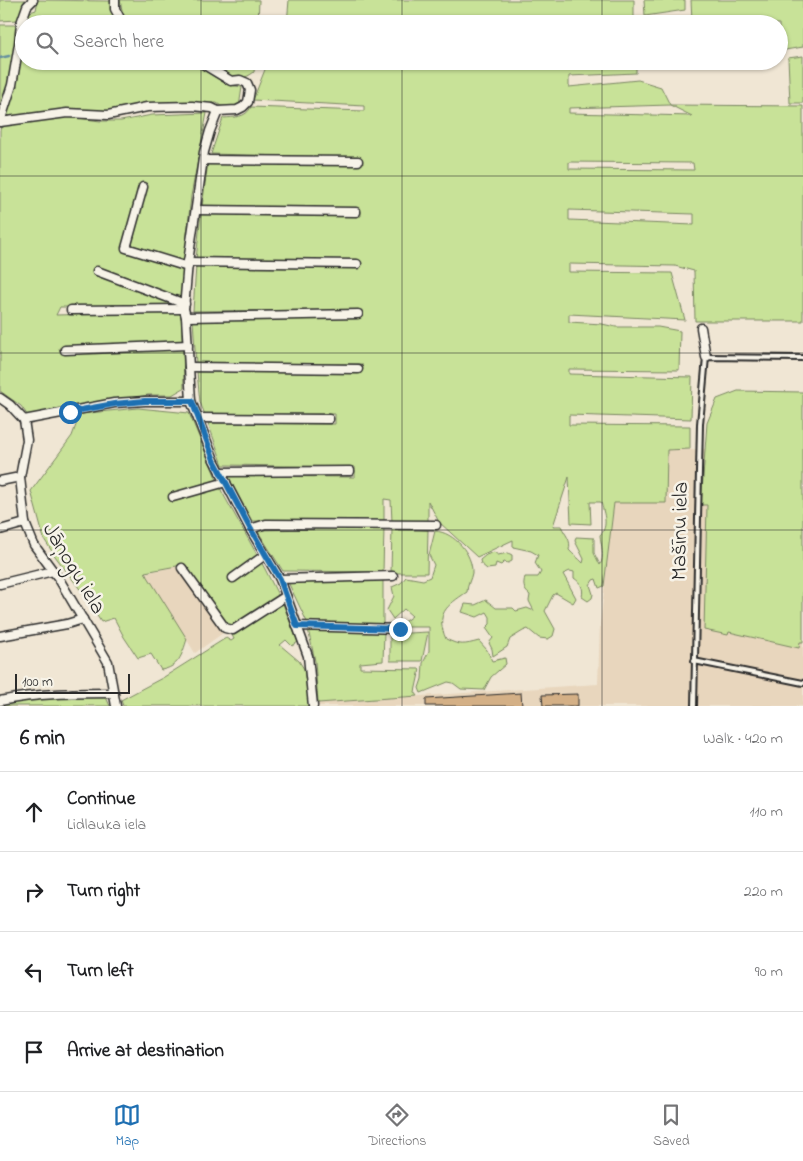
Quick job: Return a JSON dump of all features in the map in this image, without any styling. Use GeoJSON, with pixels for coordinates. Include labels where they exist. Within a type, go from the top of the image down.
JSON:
{"type":"FeatureCollection","features":[{"type":"Feature","properties":{"kind":"street"},"geometry":{"type":"LineString","coordinates":[[24,15],[27,6],[33,0]]}},
{"type":"Feature","properties":{"kind":"street"},"geometry":{"type":"LineString","coordinates":[[115,0],[115,10],[118,15]]}},
{"type":"Feature","properties":{"kind":"street"},"geometry":{"type":"LineString","coordinates":[[15,65],[12,86],[0,122],[67,113],[108,115],[147,107],[192,106],[212,108],[218,111],[237,110],[243,107],[248,102],[249,86],[245,81],[231,81],[213,70]]}},
{"type":"Feature","properties":{"kind":"street"},"geometry":{"type":"LineString","coordinates":[[218,111],[210,131],[203,160],[188,265],[185,310],[192,401],[220,472],[280,579],[308,656],[313,706]]}},
{"type":"Feature","properties":{"kind":"street"},"geometry":{"type":"LineString","coordinates":[[203,160],[358,161]]}},
{"type":"Feature","properties":{"kind":"street"},"geometry":{"type":"LineString","coordinates":[[143,187],[126,248],[188,265],[357,264]]}},
{"type":"Feature","properties":{"kind":"street"},"geometry":{"type":"LineString","coordinates":[[196,210],[356,212]]}},
{"type":"Feature","properties":{"kind":"street"},"geometry":{"type":"LineString","coordinates":[[97,271],[185,310]]}},
{"type":"Feature","properties":{"kind":"street"},"geometry":{"type":"LineString","coordinates":[[71,310],[185,310],[358,314]]}},
{"type":"Feature","properties":{"kind":"street"},"geometry":{"type":"LineString","coordinates":[[701,328],[706,357]]}},
{"type":"Feature","properties":{"kind":"street"},"geometry":{"type":"LineString","coordinates":[[65,350],[188,345]]}},
{"type":"Feature","properties":{"kind":"street"},"geometry":{"type":"LineString","coordinates":[[189,367],[358,369]]}},
{"type":"Feature","properties":{"kind":"street"},"geometry":{"type":"LineString","coordinates":[[0,398],[10,405],[24,420],[114,404],[145,401],[192,401]]}},
{"type":"Feature","properties":{"kind":"street"},"geometry":{"type":"LineString","coordinates":[[198,418],[329,419]]}},
{"type":"Feature","properties":{"kind":"street","name":"Jāņogu iela"},"geometry":{"type":"LineString","coordinates":[[24,420],[27,440],[20,477],[25,523],[34,545],[53,571],[108,662],[116,706]]}},
{"type":"Feature","properties":{"kind":"street"},"geometry":{"type":"LineString","coordinates":[[220,472],[350,472]]}},
{"type":"Feature","properties":{"kind":"street"},"geometry":{"type":"LineString","coordinates":[[0,481],[20,477]]}},
{"type":"Feature","properties":{"kind":"street"},"geometry":{"type":"LineString","coordinates":[[173,497],[226,482]]}},
{"type":"Feature","properties":{"kind":"street"},"geometry":{"type":"LineString","coordinates":[[0,530],[25,523]]}},
{"type":"Feature","properties":{"kind":"street"},"geometry":{"type":"LineString","coordinates":[[250,528],[266,524],[436,525]]}},
{"type":"Feature","properties":{"kind":"street"},"geometry":{"type":"LineString","coordinates":[[233,578],[265,555]]}},
{"type":"Feature","properties":{"kind":"street"},"geometry":{"type":"LineString","coordinates":[[182,568],[224,628],[233,630],[286,596]]}},
{"type":"Feature","properties":{"kind":"street"},"geometry":{"type":"LineString","coordinates":[[0,584],[53,571]]}},
{"type":"Feature","properties":{"kind":"street"},"geometry":{"type":"LineString","coordinates":[[280,579],[393,576]]}},
{"type":"Feature","properties":{"kind":"street"},"geometry":{"type":"LineString","coordinates":[[0,636],[68,624],[83,619]]}},
{"type":"Feature","properties":{"kind":"street"},"geometry":{"type":"LineString","coordinates":[[297,626],[400,629]]}},
{"type":"Feature","properties":{"kind":"street"},"geometry":{"type":"LineString","coordinates":[[0,701],[23,696],[67,692],[114,693]]}},
{"type":"Feature","properties":{"kind":"lane"},"geometry":{"type":"LineString","coordinates":[[706,357],[803,358]]}},
{"type":"Feature","properties":{"kind":"lane","name":"Mašīnu iela"},"geometry":{"type":"LineString","coordinates":[[694,706],[700,424],[706,357]]}},
{"type":"Feature","properties":{"kind":"lane"},"geometry":{"type":"LineString","coordinates":[[694,661],[803,683]]}},
{"type":"Feature","properties":{"kind":"shaded area"},"geometry":{"type":"Polygon","coordinates":[[[667,450],[732,450],[798,648],[800,641],[803,642],[803,706],[319,706],[318,703],[598,684],[600,624],[614,503],[631,502],[667,450]]]}},
{"type":"Feature","properties":{"kind":"shaded area"},"geometry":{"type":"Polygon","coordinates":[[[178,566],[223,633],[195,653],[145,573],[178,566]]]}},
{"type":"Feature","properties":{"kind":"green space"},"geometry":{"type":"Polygon","coordinates":[[[0,0],[25,0],[20,15],[15,15],[15,20],[0,21],[0,0]]]}},
{"type":"Feature","properties":{"kind":"green space"},"geometry":{"type":"Polygon","coordinates":[[[38,0],[111,1],[114,15],[29,15],[30,12],[36,10],[38,0]]]}},
{"type":"Feature","properties":{"kind":"green space"},"geometry":{"type":"Polygon","coordinates":[[[120,0],[259,0],[258,15],[123,15],[120,0]]]}},
{"type":"Feature","properties":{"kind":"green space"},"geometry":{"type":"Polygon","coordinates":[[[289,0],[634,0],[634,15],[288,15],[289,0]]]}},
{"type":"Feature","properties":{"kind":"green space"},"geometry":{"type":"Polygon","coordinates":[[[644,0],[685,0],[685,10],[645,15],[644,0]]]}},
{"type":"Feature","properties":{"kind":"green space"},"geometry":{"type":"Polygon","coordinates":[[[691,0],[803,0],[803,47],[788,50],[788,15],[692,15],[691,0]]]}},
{"type":"Feature","properties":{"kind":"green space"},"geometry":{"type":"Polygon","coordinates":[[[0,25],[15,25],[15,47],[12,68],[0,109],[0,25]]]}},
{"type":"Feature","properties":{"kind":"green space"},"geometry":{"type":"Polygon","coordinates":[[[803,56],[803,103],[790,103],[788,58],[803,56]]]}},
{"type":"Feature","properties":{"kind":"green space"},"geometry":{"type":"Polygon","coordinates":[[[18,70],[203,70],[220,80],[242,87],[239,107],[221,106],[217,103],[154,105],[104,112],[5,118],[16,85],[18,70]]]}},
{"type":"Feature","properties":{"kind":"green space"},"geometry":{"type":"Polygon","coordinates":[[[220,70],[254,70],[248,76],[242,78],[236,78],[220,70]]]}},
{"type":"Feature","properties":{"kind":"green space"},"geometry":{"type":"Polygon","coordinates":[[[265,70],[636,70],[636,73],[569,76],[569,87],[638,80],[661,87],[670,105],[803,106],[803,321],[695,321],[694,271],[675,266],[569,264],[569,272],[672,273],[685,320],[569,314],[569,322],[602,324],[616,327],[658,327],[680,331],[679,370],[569,369],[569,374],[692,377],[691,419],[569,415],[569,425],[690,426],[690,449],[667,450],[666,503],[614,503],[604,586],[599,588],[596,579],[593,580],[590,585],[593,594],[592,598],[588,601],[582,597],[582,588],[574,578],[574,572],[570,571],[563,574],[576,598],[573,603],[556,593],[553,595],[545,611],[555,629],[553,636],[548,639],[539,638],[528,629],[510,639],[507,647],[493,656],[489,643],[493,638],[486,628],[490,624],[490,617],[487,612],[477,617],[462,612],[465,604],[475,605],[486,600],[496,608],[513,608],[516,611],[527,608],[534,611],[529,601],[530,595],[524,587],[524,582],[525,577],[538,577],[541,572],[535,563],[538,555],[531,551],[513,547],[513,540],[477,557],[439,522],[428,501],[428,521],[392,522],[391,500],[384,499],[384,521],[252,521],[228,476],[355,477],[355,467],[223,465],[208,423],[335,424],[335,414],[205,415],[200,402],[197,372],[362,372],[362,364],[196,364],[193,320],[362,317],[362,310],[193,311],[196,266],[361,267],[361,261],[196,259],[201,214],[361,216],[361,209],[202,207],[208,162],[363,164],[362,158],[211,154],[223,118],[243,115],[251,107],[364,111],[364,106],[253,100],[265,70]],[[670,105],[569,108],[569,113],[692,116],[670,105]],[[569,162],[569,169],[694,170],[693,163],[569,162]],[[569,210],[569,220],[694,225],[694,214],[569,210]],[[569,477],[553,526],[561,526],[569,540],[569,550],[583,563],[584,559],[575,541],[576,537],[594,538],[594,553],[600,565],[602,555],[600,535],[605,524],[601,502],[590,502],[591,524],[571,523],[569,477]]]}},
{"type":"Feature","properties":{"kind":"green space"},"geometry":{"type":"Polygon","coordinates":[[[207,113],[191,196],[184,264],[131,245],[145,184],[140,184],[123,249],[183,269],[182,300],[93,268],[92,271],[181,305],[182,308],[60,307],[56,315],[182,312],[182,341],[59,348],[61,354],[183,347],[184,388],[172,395],[148,395],[28,416],[21,406],[0,391],[0,130],[2,125],[64,116],[100,121],[121,121],[152,115],[207,113]]]}},
{"type":"Feature","properties":{"kind":"green space"},"geometry":{"type":"Polygon","coordinates":[[[738,391],[803,392],[803,642],[800,642],[799,648],[729,632],[728,635],[704,630],[707,505],[701,505],[707,423],[717,399],[738,391]]]}},
{"type":"Feature","properties":{"kind":"green space"},"geometry":{"type":"Polygon","coordinates":[[[138,408],[189,413],[222,492],[279,597],[228,627],[182,565],[145,572],[187,639],[176,663],[161,670],[151,654],[138,658],[114,618],[101,622],[44,539],[31,491],[72,436],[80,414],[138,408]]]}},
{"type":"Feature","properties":{"kind":"green space"},"geometry":{"type":"Polygon","coordinates":[[[384,528],[383,572],[283,571],[257,530],[384,528]]]}},
{"type":"Feature","properties":{"kind":"green space"},"geometry":{"type":"Polygon","coordinates":[[[392,528],[428,530],[427,573],[391,573],[392,528]]]}},
{"type":"Feature","properties":{"kind":"green space"},"geometry":{"type":"Polygon","coordinates":[[[435,531],[449,535],[461,545],[469,559],[472,573],[467,592],[444,611],[442,623],[446,639],[462,644],[479,641],[487,650],[492,661],[505,658],[506,664],[491,677],[484,690],[461,689],[448,682],[421,693],[419,688],[422,679],[423,663],[429,651],[429,627],[406,627],[401,624],[412,616],[404,609],[393,619],[387,610],[394,596],[392,587],[401,583],[406,577],[423,580],[430,577],[434,565],[429,555],[435,531]]]}},
{"type":"Feature","properties":{"kind":"green space"},"geometry":{"type":"Polygon","coordinates":[[[494,552],[498,555],[508,553],[512,555],[512,561],[504,562],[501,565],[496,563],[495,568],[487,569],[481,564],[480,560],[494,552]]]}},
{"type":"Feature","properties":{"kind":"green space"},"geometry":{"type":"Polygon","coordinates":[[[383,580],[383,627],[307,622],[288,582],[383,580]]]}},
{"type":"Feature","properties":{"kind":"green space"},"geometry":{"type":"Polygon","coordinates":[[[283,604],[298,642],[292,646],[286,640],[280,645],[299,661],[304,669],[309,706],[123,706],[121,700],[164,677],[226,638],[231,641],[234,639],[232,635],[237,631],[283,604]]]}},
{"type":"Feature","properties":{"kind":"green space"},"geometry":{"type":"Polygon","coordinates":[[[308,629],[384,633],[383,661],[360,663],[360,668],[420,669],[415,692],[418,696],[318,703],[315,661],[308,629]]]}},
{"type":"Feature","properties":{"kind":"green space"},"geometry":{"type":"Polygon","coordinates":[[[428,632],[422,661],[390,661],[390,634],[428,632]]]}},
{"type":"Feature","properties":{"kind":"green space"},"geometry":{"type":"Polygon","coordinates":[[[105,695],[110,706],[0,706],[0,703],[26,698],[105,695]]]}},
{"type":"Feature","properties":{"kind":"building"},"geometry":{"type":"Polygon","coordinates":[[[521,693],[522,706],[426,706],[426,699],[521,693]]]}},
{"type":"Feature","properties":{"kind":"building"},"geometry":{"type":"Polygon","coordinates":[[[578,694],[578,706],[543,706],[542,695],[578,694]]]}},
{"type":"Feature","properties":{"kind":"waterway"},"geometry":{"type":"LineString","coordinates":[[0,58],[9,56]]}},
{"type":"Feature","properties":{"kind":"route"},"geometry":{"type":"LineString","coordinates":[[70,412],[114,404],[145,401],[192,401],[214,460],[280,579],[297,626],[382,630],[400,629]]}}]}
